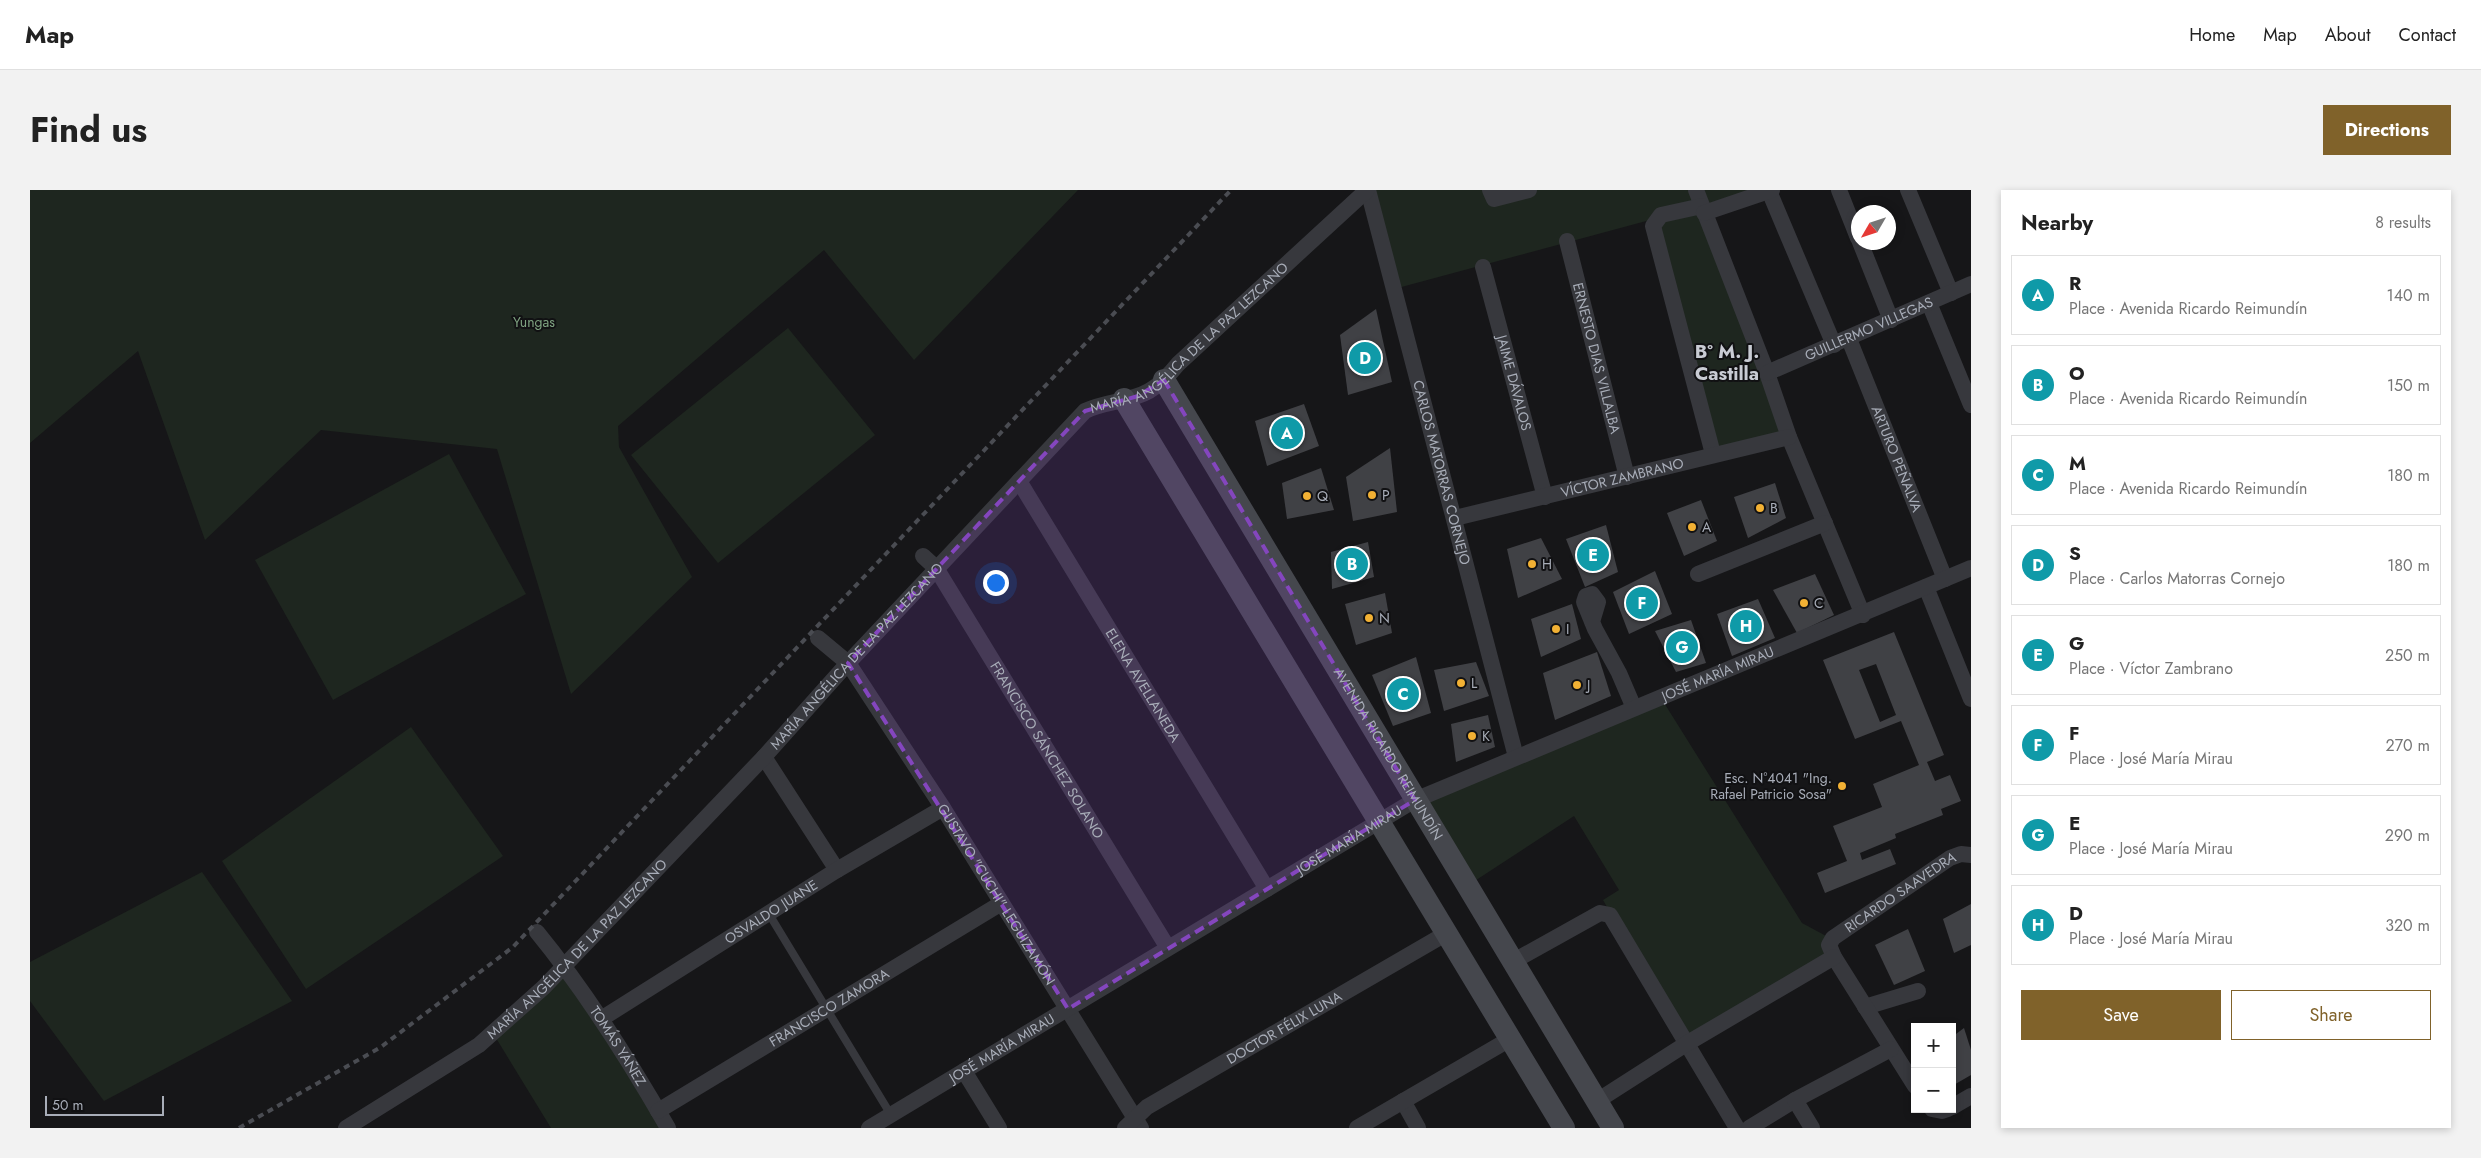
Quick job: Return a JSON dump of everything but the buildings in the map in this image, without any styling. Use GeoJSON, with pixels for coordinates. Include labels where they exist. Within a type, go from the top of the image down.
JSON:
{"type":"FeatureCollection","features":[{"type":"Feature","properties":{"kind":"street","name":"MARÍA ANGÉLICA DE LA PAZ LEZCANO"},"geometry":{"type":"LineString","coordinates":[[346,1128],[479,1045],[517,1013],[565,966],[764,757],[936,568],[1085,411],[1095,406],[1149,391],[1164,380],[1178,364],[1368,190]]}},
{"type":"Feature","properties":{"kind":"street","name":"CARLOS MATORRAS CORNEJO"},"geometry":{"type":"LineString","coordinates":[[1368,190],[1516,757]]}},
{"type":"Feature","properties":{"kind":"street"},"geometry":{"type":"LineString","coordinates":[[1492,195],[1529,190]]}},
{"type":"Feature","properties":{"kind":"street"},"geometry":{"type":"LineString","coordinates":[[1696,190],[1767,373],[1789,437],[1863,615]]}},
{"type":"Feature","properties":{"kind":"street"},"geometry":{"type":"LineString","coordinates":[[1839,190],[1851,220]]}},
{"type":"Feature","properties":{"kind":"street"},"geometry":{"type":"LineString","coordinates":[[1908,190],[1951,292]]}},
{"type":"Feature","properties":{"kind":"street"},"geometry":{"type":"LineString","coordinates":[[1714,454],[1653,226],[1661,215],[1703,210],[1771,191]]}},
{"type":"Feature","properties":{"kind":"street","name":"ARTURO PEÑALVA"},"geometry":{"type":"LineString","coordinates":[[1771,191],[1841,342],[1946,579]]}},
{"type":"Feature","properties":{"kind":"street","name":"ERNESTO DIAS VILLALBA"},"geometry":{"type":"LineString","coordinates":[[1567,241],[1627,477]]}},
{"type":"Feature","properties":{"kind":"street"},"geometry":{"type":"LineString","coordinates":[[1863,250],[1891,320]]}},
{"type":"Feature","properties":{"kind":"street","name":"JAIME DÁVALOS"},"geometry":{"type":"LineString","coordinates":[[1483,268],[1545,497]]}},
{"type":"Feature","properties":{"kind":"street","name":"GUILLERMO VILLEGAS"},"geometry":{"type":"LineString","coordinates":[[1767,373],[1971,284]]}},
{"type":"Feature","properties":{"kind":"street"},"geometry":{"type":"LineString","coordinates":[[1929,303],[1971,405]]}},
{"type":"Feature","properties":{"kind":"street","name":"AVENIDA RICARDO REIMUNDÍN"},"geometry":{"type":"LineString","coordinates":[[1164,380],[1613,1128]]}},
{"type":"Feature","properties":{"kind":"street"},"geometry":{"type":"LineString","coordinates":[[1124,399],[1380,820],[1564,1128]]}},
{"type":"Feature","properties":{"kind":"street","name":"VÍCTOR ZAMBRANO"},"geometry":{"type":"LineString","coordinates":[[1455,518],[1789,437]]}},
{"type":"Feature","properties":{"kind":"street","name":"ELENA AVELLANEDA"},"geometry":{"type":"LineString","coordinates":[[1018,481],[1267,889]]}},
{"type":"Feature","properties":{"kind":"street"},"geometry":{"type":"LineString","coordinates":[[1698,574],[1825,523]]}},
{"type":"Feature","properties":{"kind":"street","name":"FRANCISCO SÁNCHEZ SOLANO"},"geometry":{"type":"LineString","coordinates":[[924,556],[936,568],[1168,948]]}},
{"type":"Feature","properties":{"kind":"street","name":"JOSÉ MARÍA MIRAU"},"geometry":{"type":"LineString","coordinates":[[869,1128],[1415,800],[1863,615],[1971,568]]}},
{"type":"Feature","properties":{"kind":"street"},"geometry":{"type":"LineString","coordinates":[[1926,587],[1971,699]]}},
{"type":"Feature","properties":{"kind":"street"},"geometry":{"type":"LineString","coordinates":[[1592,622],[1619,672],[1634,708]]}},
{"type":"Feature","properties":{"kind":"street","name":"GUSTAVO \"CUCHI\" LEGUIZAMÓN"},"geometry":{"type":"LineString","coordinates":[[818,638],[848,663],[943,808],[1000,904],[1068,1009],[1134,1125]]}},
{"type":"Feature","properties":{"kind":"street"},"geometry":{"type":"LineString","coordinates":[[764,757],[837,870]]}},
{"type":"Feature","properties":{"kind":"street","name":"OSVALDO JUANE"},"geometry":{"type":"LineString","coordinates":[[601,1019],[837,870],[943,808]]}},
{"type":"Feature","properties":{"kind":"street","name":"RICARDO SAAVEDRA"},"geometry":{"type":"LineString","coordinates":[[1834,957],[1829,945],[1833,938],[1950,858],[1961,854],[1971,855]]}},
{"type":"Feature","properties":{"kind":"street","name":"FRANCISCO ZAMORA"},"geometry":{"type":"LineString","coordinates":[[658,1111],[1000,904]]}},
{"type":"Feature","properties":{"kind":"street"},"geometry":{"type":"LineString","coordinates":[[1512,962],[1600,912],[1610,915],[1737,1128]]}},
{"type":"Feature","properties":{"kind":"street","name":"TOMÁS YÁÑEZ"},"geometry":{"type":"LineString","coordinates":[[537,932],[565,966],[601,1019],[668,1128]]}},
{"type":"Feature","properties":{"kind":"street","name":"DOCTOR FÉLIX LUNA"},"geometry":{"type":"LineString","coordinates":[[1134,1125],[1147,1107],[1447,933]]}},
{"type":"Feature","properties":{"kind":"street"},"geometry":{"type":"LineString","coordinates":[[1597,1101],[1686,1044],[1834,957],[1911,1080]]}},
{"type":"Feature","properties":{"kind":"street"},"geometry":{"type":"LineString","coordinates":[[1865,1007],[1918,990]]}},
{"type":"Feature","properties":{"kind":"street"},"geometry":{"type":"LineString","coordinates":[[1357,1128],[1510,1039]]}},
{"type":"Feature","properties":{"kind":"street"},"geometry":{"type":"LineString","coordinates":[[1749,1128],[1795,1100],[1892,1049]]}},
{"type":"Feature","properties":{"kind":"street"},"geometry":{"type":"LineString","coordinates":[[964,1071],[999,1128]]}},
{"type":"Feature","properties":{"kind":"street"},"geometry":{"type":"LineString","coordinates":[[1956,1105],[1971,1096]]}},
{"type":"Feature","properties":{"kind":"street"},"geometry":{"type":"LineString","coordinates":[[1795,1100],[1812,1128]]}},
{"type":"Feature","properties":{"kind":"street"},"geometry":{"type":"LineString","coordinates":[[1402,1101],[1418,1128]]}},
{"type":"Feature","properties":{"kind":"lane"},"geometry":{"type":"LineString","coordinates":[[769,914],[890,1115]]}},
{"type":"Feature","properties":{"kind":"highlighted area"},"geometry":{"type":"Polygon","coordinates":[[[1164,380],[1415,800],[1068,1009],[848,663],[1085,411],[1138,396],[1164,380]]]}},
{"type":"Feature","properties":{"kind":"green space","name":"Yungas"},"geometry":{"type":"Polygon","coordinates":[[[30,190],[1078,190],[914,360],[824,250],[618,426],[619,447],[692,577],[571,694],[497,449],[321,430],[205,540],[138,351],[30,443],[30,190]]]}},
{"type":"Feature","properties":{"kind":"green space"},"geometry":{"type":"Polygon","coordinates":[[[1368,190],[1763,190],[1705,213],[1789,437],[1713,454],[1653,226],[1661,217],[1394,289],[1368,190]]]}},
{"type":"Feature","properties":{"kind":"green space"},"geometry":{"type":"Polygon","coordinates":[[[788,328],[875,435],[718,563],[631,455],[788,328]]]}},
{"type":"Feature","properties":{"kind":"green space"},"geometry":{"type":"Polygon","coordinates":[[[449,454],[526,594],[333,700],[255,560],[449,454]]]}},
{"type":"Feature","properties":{"kind":"green space"},"geometry":{"type":"Polygon","coordinates":[[[1661,698],[1802,923],[1828,937],[1834,957],[1686,1044],[1603,900],[1619,890],[1574,816],[1467,886],[1415,800],[1661,698]]]}},
{"type":"Feature","properties":{"kind":"green space"},"geometry":{"type":"Polygon","coordinates":[[[411,727],[503,856],[306,989],[222,861],[411,727]]]}},
{"type":"Feature","properties":{"kind":"green space"},"geometry":{"type":"Polygon","coordinates":[[[202,872],[292,1001],[104,1101],[30,1001],[30,962],[202,872]]]}},
{"type":"Feature","properties":{"kind":"green space"},"geometry":{"type":"Polygon","coordinates":[[[566,973],[664,1128],[551,1128],[496,1038],[566,973]]]}},
{"type":"Feature","properties":{"kind":"railway"},"geometry":{"type":"LineString","coordinates":[[239,1128],[381,1047],[513,947],[1231,190]]}},
{"type":"Feature","properties":{"kind":"place","name":"S"},"geometry":{"type":"Point","coordinates":[1365,358]}},
{"type":"Feature","properties":{"kind":"place","name":"R"},"geometry":{"type":"Point","coordinates":[1287,433]}},
{"type":"Feature","properties":{"kind":"place","name":"P"},"geometry":{"type":"Point","coordinates":[1372,495]}},
{"type":"Feature","properties":{"kind":"place","name":"Q"},"geometry":{"type":"Point","coordinates":[1307,496]}},
{"type":"Feature","properties":{"kind":"place","name":"B"},"geometry":{"type":"Point","coordinates":[1760,508]}},
{"type":"Feature","properties":{"kind":"place","name":"A"},"geometry":{"type":"Point","coordinates":[1692,527]}},
{"type":"Feature","properties":{"kind":"place","name":"G"},"geometry":{"type":"Point","coordinates":[1593,555]}},
{"type":"Feature","properties":{"kind":"place","name":"O"},"geometry":{"type":"Point","coordinates":[1352,564]}},
{"type":"Feature","properties":{"kind":"place","name":"H"},"geometry":{"type":"Point","coordinates":[1532,564]}},
{"type":"Feature","properties":{"kind":"place","name":"F"},"geometry":{"type":"Point","coordinates":[1642,603]}},
{"type":"Feature","properties":{"kind":"place","name":"C"},"geometry":{"type":"Point","coordinates":[1804,603]}},
{"type":"Feature","properties":{"kind":"place","name":"N"},"geometry":{"type":"Point","coordinates":[1369,618]}},
{"type":"Feature","properties":{"kind":"place","name":"D"},"geometry":{"type":"Point","coordinates":[1746,626]}},
{"type":"Feature","properties":{"kind":"place","name":"I"},"geometry":{"type":"Point","coordinates":[1556,629]}},
{"type":"Feature","properties":{"kind":"place","name":"E"},"geometry":{"type":"Point","coordinates":[1682,647]}},
{"type":"Feature","properties":{"kind":"place","name":"L"},"geometry":{"type":"Point","coordinates":[1461,683]}},
{"type":"Feature","properties":{"kind":"place","name":"J"},"geometry":{"type":"Point","coordinates":[1577,685]}},
{"type":"Feature","properties":{"kind":"place","name":"M"},"geometry":{"type":"Point","coordinates":[1403,694]}},
{"type":"Feature","properties":{"kind":"place","name":"K"},"geometry":{"type":"Point","coordinates":[1472,736]}},
{"type":"Feature","properties":{"kind":"place","name":"Esc. N°4041 \"Ing. Rafael Patricio Sosa\""},"geometry":{"type":"Point","coordinates":[1842,786]}},
{"type":"Feature","properties":{"kind":"district","name":"Bº M. J. Castilla"},"geometry":{"type":"Point","coordinates":[1727,362]}}]}
